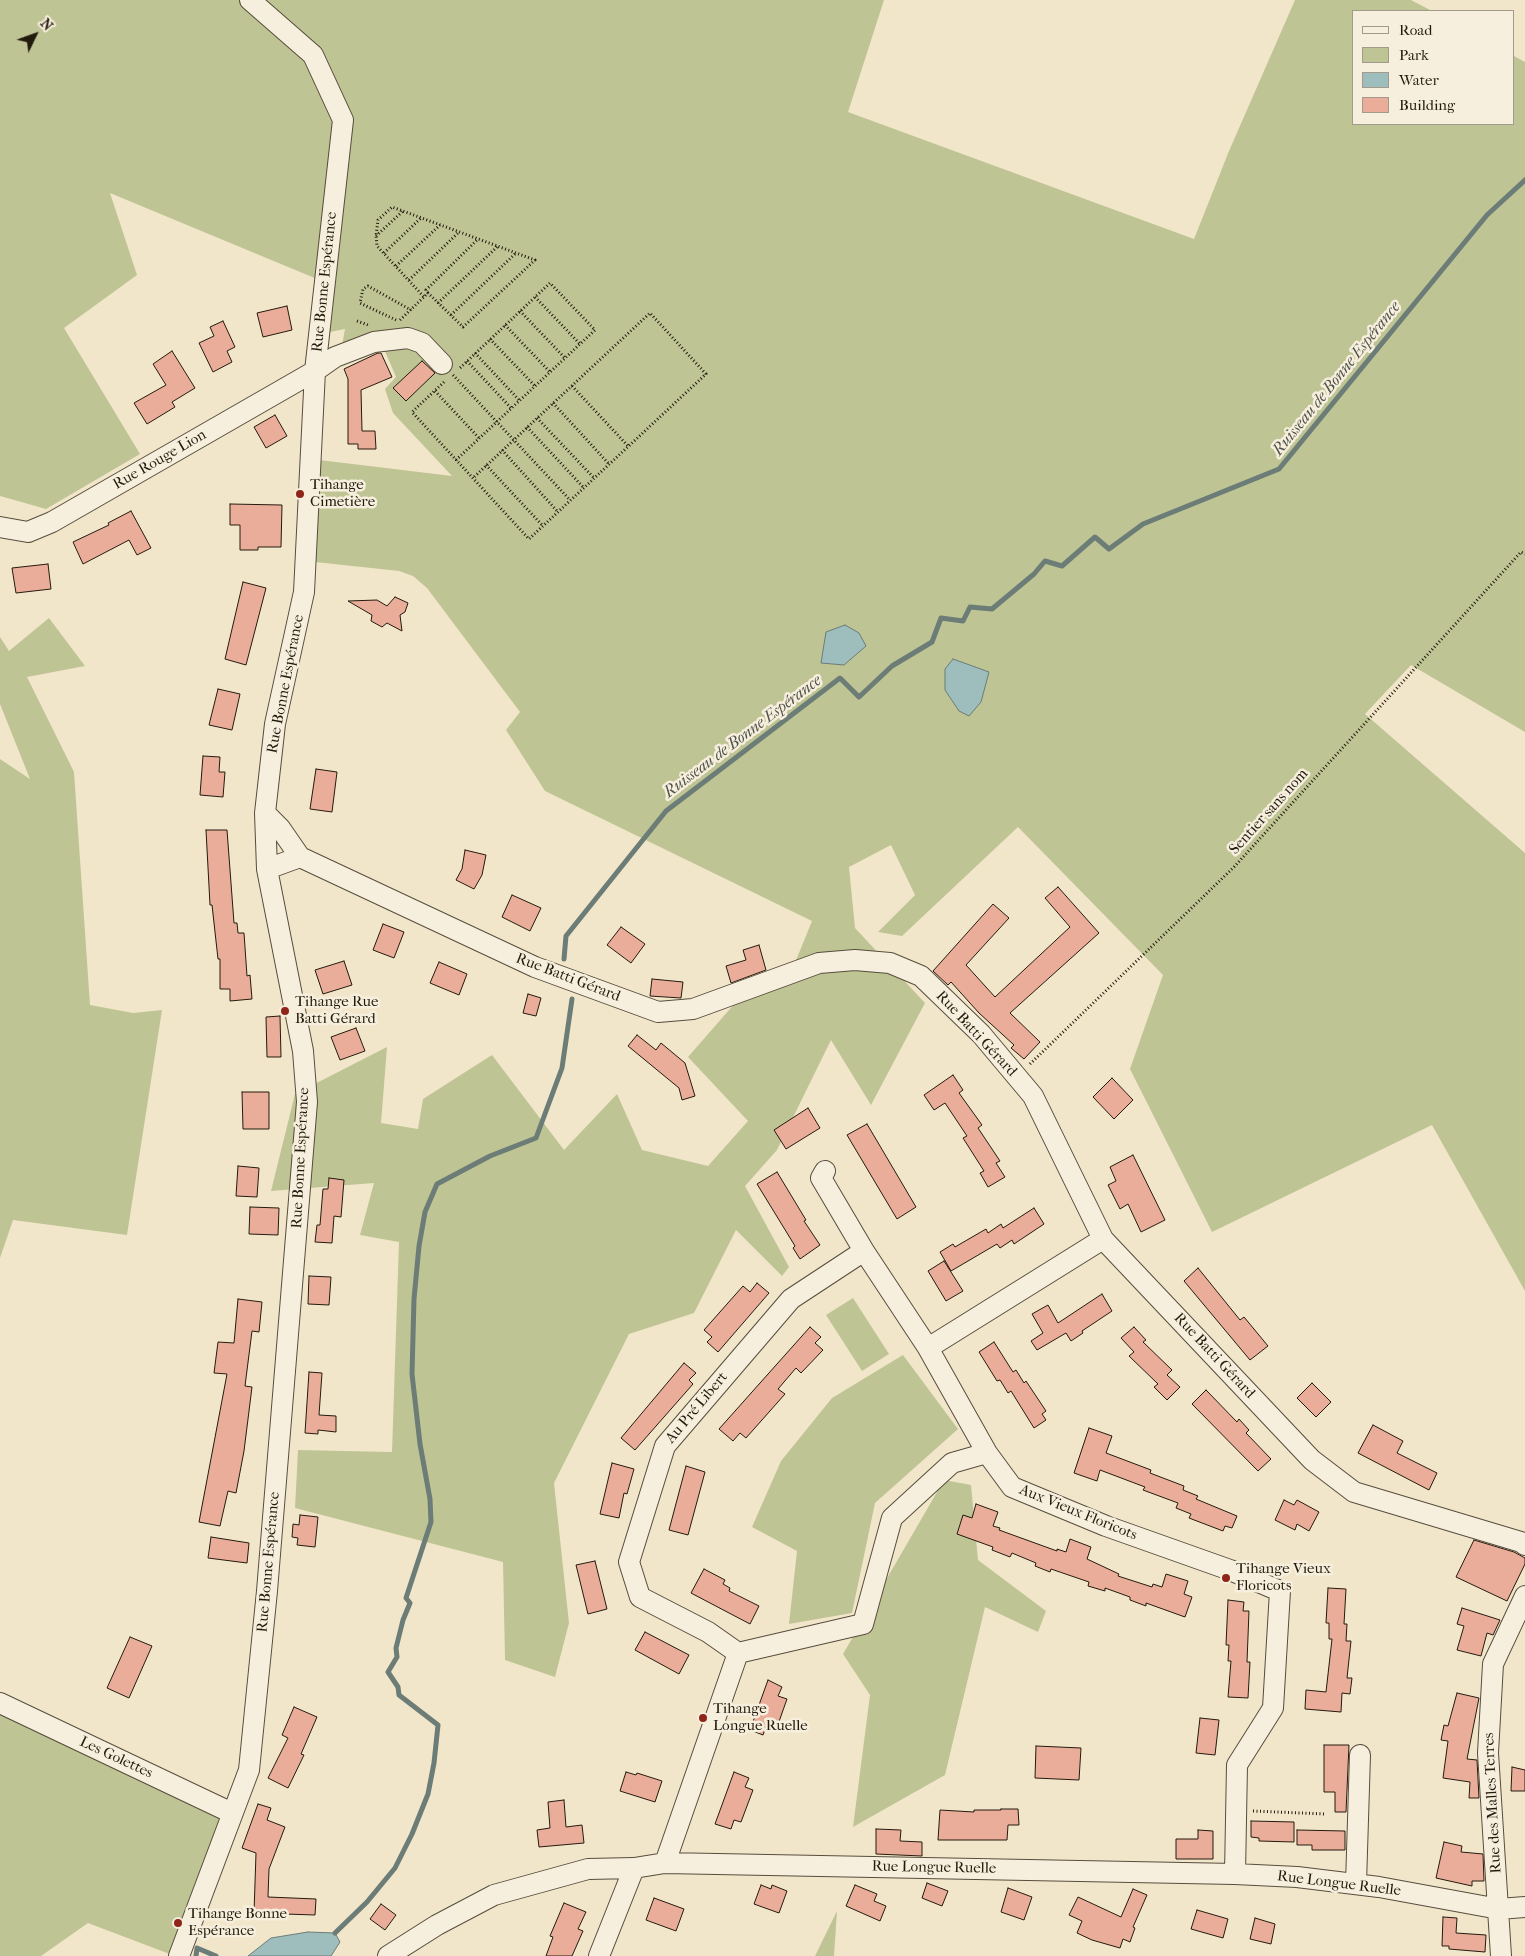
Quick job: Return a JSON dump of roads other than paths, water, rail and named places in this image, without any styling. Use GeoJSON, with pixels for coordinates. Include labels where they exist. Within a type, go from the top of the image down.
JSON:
{"type":"FeatureCollection","features":[{"type":"Feature","properties":{"kind":"street","name":"Rue Bonne Espérance"},"geometry":{"type":"LineString","coordinates":[[179,1956],[249,1770],[267,1582],[307,1102],[303,1051],[267,869],[265,813],[275,724],[304,592],[315,371],[343,120],[313,55],[250,0]]}},
{"type":"Feature","properties":{"kind":"street","name":"Rue Rouge Lion"},"geometry":{"type":"LineString","coordinates":[[0,527],[28,532],[52,522],[315,371],[335,357],[374,342],[408,338],[422,343],[447,369]]}},
{"type":"Feature","properties":{"kind":"street"},"geometry":{"type":"LineString","coordinates":[[265,813],[280,828],[300,857],[267,869]]}},
{"type":"Feature","properties":{"kind":"street","name":"Rue Batti Gérard"},"geometry":{"type":"LineString","coordinates":[[300,857],[535,967],[658,1012],[693,1009],[819,963],[854,960],[890,963],[921,976],[980,1034],[1033,1096],[1103,1239],[1312,1460],[1354,1492],[1525,1544]]}},
{"type":"Feature","properties":{"kind":"street"},"geometry":{"type":"LineString","coordinates":[[665,1863],[738,1653],[862,1624],[892,1518],[952,1463],[987,1454],[928,1348],[864,1251],[822,1178],[825,1171]]}},
{"type":"Feature","properties":{"kind":"street"},"geometry":{"type":"LineString","coordinates":[[928,1348],[1103,1239]]}},
{"type":"Feature","properties":{"kind":"street","name":"Au Pré Libert"},"geometry":{"type":"LineString","coordinates":[[738,1653],[708,1632],[640,1598],[629,1562],[665,1446],[791,1299],[864,1251]]}},
{"type":"Feature","properties":{"kind":"street","name":"Aux Vieux Floricots"},"geometry":{"type":"LineString","coordinates":[[987,1454],[1012,1487],[1106,1526],[1230,1570],[1280,1591],[1273,1708],[1237,1765],[1235,1874]]}},
{"type":"Feature","properties":{"kind":"street","name":"Rue des Malles Terres"},"geometry":{"type":"LineString","coordinates":[[1501,1956],[1488,1753],[1493,1664],[1525,1596]]}},
{"type":"Feature","properties":{"kind":"street","name":"Les Golettes"},"geometry":{"type":"LineString","coordinates":[[0,1703],[232,1813]]}},
{"type":"Feature","properties":{"kind":"street"},"geometry":{"type":"LineString","coordinates":[[1356,1884],[1360,1755]]}},
{"type":"Feature","properties":{"kind":"street","name":"Rue Longue Ruelle"},"geometry":{"type":"LineString","coordinates":[[388,1956],[437,1925],[494,1895],[588,1868],[634,1868],[665,1863],[1235,1874],[1297,1877],[1356,1884],[1499,1910],[1525,1907]]}},
{"type":"Feature","properties":{"kind":"street"},"geometry":{"type":"LineString","coordinates":[[599,1956],[634,1868]]}},
{"type":"Feature","properties":{"kind":"water"},"geometry":{"type":"Polygon","coordinates":[[[845,625],[859,633],[866,646],[844,665],[821,663],[826,632],[845,625]]]}},
{"type":"Feature","properties":{"kind":"water"},"geometry":{"type":"Polygon","coordinates":[[[953,659],[989,672],[981,702],[969,716],[959,711],[945,690],[945,669],[953,659]]]}},
{"type":"Feature","properties":{"kind":"water"},"geometry":{"type":"Polygon","coordinates":[[[308,1932],[335,1933],[340,1942],[331,1956],[248,1956],[271,1938],[308,1932]]]}},
{"type":"Feature","properties":{"kind":"waterway","name":"Ruisseau de Bonne Espérance"},"geometry":{"type":"LineString","coordinates":[[564,959],[566,936],[666,811],[840,678],[859,697],[892,666],[932,642],[941,618],[963,621],[970,607],[992,609],[1034,574],[1045,561],[1062,566],[1095,537],[1109,549],[1143,524],[1279,469],[1487,215],[1525,180]]}},
{"type":"Feature","properties":{"kind":"waterway"},"geometry":{"type":"LineString","coordinates":[[335,1933],[367,1902],[395,1868],[412,1834],[428,1794],[434,1763],[438,1725],[399,1695],[398,1687],[388,1672],[397,1657],[396,1648],[403,1620],[410,1603],[406,1598],[431,1522],[430,1499],[420,1444],[412,1374],[414,1299],[419,1246],[425,1212],[437,1184],[490,1156],[536,1138],[562,1068],[572,999]]}},
{"type":"Feature","properties":{"kind":"waterway"},"geometry":{"type":"LineString","coordinates":[[196,1956],[197,1948],[216,1956]]}},
{"type":"Feature","properties":{"kind":"place","name":"Tihange Cimetière"},"geometry":{"type":"Point","coordinates":[300,494]}},
{"type":"Feature","properties":{"kind":"place","name":"Tihange Rue Batti Gérard"},"geometry":{"type":"Point","coordinates":[285,1011]}},
{"type":"Feature","properties":{"kind":"place","name":"Tihange Vieux Floricots"},"geometry":{"type":"Point","coordinates":[1226,1578]}},
{"type":"Feature","properties":{"kind":"place","name":"Tihange Longue Ruelle"},"geometry":{"type":"Point","coordinates":[703,1718]}},
{"type":"Feature","properties":{"kind":"place","name":"Tihange Bonne Espérance"},"geometry":{"type":"Point","coordinates":[178,1923]}}]}
